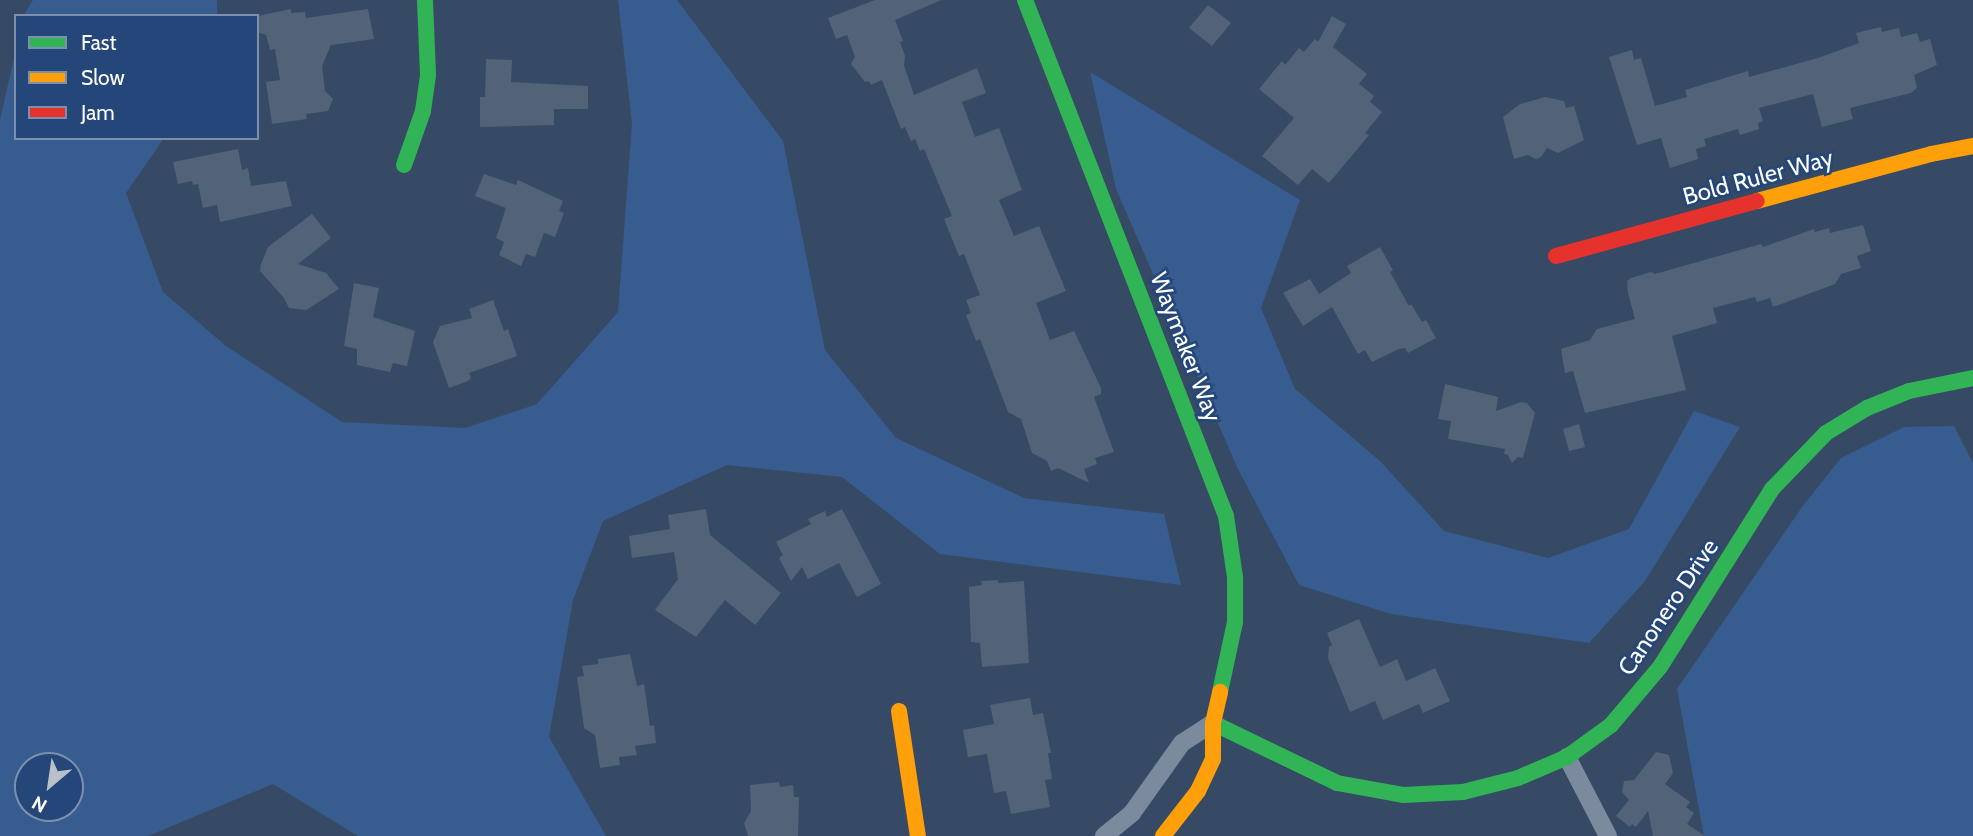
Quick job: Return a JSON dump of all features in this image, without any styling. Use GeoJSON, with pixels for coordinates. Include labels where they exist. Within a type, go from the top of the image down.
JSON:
{"type":"FeatureCollection","features":[{"type":"Feature","properties":{"kind":"street"},"geometry":{"type":"LineString","coordinates":[[404,165],[423,111],[428,75],[425,0]]}},
{"type":"Feature","properties":{"kind":"street","name":"Waymaker Way"},"geometry":{"type":"LineString","coordinates":[[1025,0],[1226,516],[1235,578],[1235,622],[1213,723],[1213,759],[1198,791],[1163,836]]}},
{"type":"Feature","properties":{"kind":"street","name":"Bold Ruler Way"},"geometry":{"type":"LineString","coordinates":[[1556,256],[1931,154],[1973,146]]}},
{"type":"Feature","properties":{"kind":"street","name":"Canonero Drive"},"geometry":{"type":"LineString","coordinates":[[1213,723],[1337,783],[1403,795],[1464,792],[1518,778],[1567,757],[1611,725],[1660,667],[1772,488],[1826,433],[1867,408],[1909,391],[1973,378]]}},
{"type":"Feature","properties":{"kind":"street"},"geometry":{"type":"LineString","coordinates":[[899,711],[918,836]]}},
{"type":"Feature","properties":{"kind":"street"},"geometry":{"type":"LineString","coordinates":[[1104,836],[1132,813],[1182,743],[1213,723]]}},
{"type":"Feature","properties":{"kind":"street"},"geometry":{"type":"LineString","coordinates":[[1567,757],[1608,836]]}},
{"type":"Feature","properties":{"kind":"shaded area"},"geometry":{"type":"Polygon","coordinates":[[[33,0],[217,0],[217,14],[24,14],[33,0]]]}},
{"type":"Feature","properties":{"kind":"shaded area"},"geometry":{"type":"Polygon","coordinates":[[[618,0],[677,0],[783,141],[825,350],[896,438],[1024,498],[1164,514],[1181,585],[940,554],[842,477],[727,465],[603,521],[573,600],[549,737],[606,836],[358,836],[273,784],[148,836],[0,836],[0,120],[14,58],[14,140],[163,140],[126,193],[163,292],[226,346],[342,422],[465,428],[537,404],[618,312],[632,123],[618,0]]]}},
{"type":"Feature","properties":{"kind":"shaded area"},"geometry":{"type":"Polygon","coordinates":[[[1090,72],[1300,200],[1261,308],[1295,389],[1380,461],[1444,531],[1548,558],[1629,529],[1694,411],[1740,427],[1645,581],[1589,643],[1391,614],[1299,585],[1238,469],[1116,189],[1090,72]]]}},
{"type":"Feature","properties":{"kind":"shaded area"},"geometry":{"type":"Polygon","coordinates":[[[1954,426],[1973,463],[1973,836],[1704,836],[1677,689],[1802,507],[1841,458],[1904,427],[1954,426]]]}},
{"type":"Feature","properties":{"kind":"building"},"geometry":{"type":"Polygon","coordinates":[[[875,0],[941,0],[895,20],[903,41],[900,42],[905,56],[904,65],[914,95],[977,68],[986,93],[962,102],[975,137],[999,128],[1022,190],[999,200],[1014,236],[1039,226],[1066,291],[1036,303],[1050,340],[1074,331],[1101,388],[1101,394],[1094,397],[1114,452],[1095,458],[1097,464],[1084,469],[1089,483],[1058,468],[1051,471],[1047,461],[1032,453],[1021,419],[1008,412],[980,339],[976,341],[966,315],[971,313],[966,300],[980,295],[964,254],[959,256],[944,219],[952,216],[924,149],[920,151],[915,139],[911,141],[905,127],[901,129],[882,80],[871,85],[869,81],[865,82],[851,64],[855,57],[847,35],[836,39],[828,18],[875,0]]]}},
{"type":"Feature","properties":{"kind":"building"},"geometry":{"type":"Polygon","coordinates":[[[1208,5],[1231,23],[1212,46],[1189,28],[1208,5]]]}},
{"type":"Feature","properties":{"kind":"building"},"geometry":{"type":"Polygon","coordinates":[[[291,9],[291,13],[305,12],[306,18],[368,9],[374,39],[331,45],[322,66],[325,91],[333,99],[328,111],[306,114],[307,119],[272,124],[266,82],[280,80],[275,49],[270,50],[266,35],[259,33],[259,16],[291,9]]]}},
{"type":"Feature","properties":{"kind":"building"},"geometry":{"type":"Polygon","coordinates":[[[1332,16],[1346,24],[1333,47],[1367,74],[1359,84],[1374,96],[1370,102],[1382,112],[1365,133],[1369,135],[1329,183],[1312,169],[1298,185],[1262,156],[1294,118],[1259,89],[1282,61],[1285,65],[1299,48],[1304,52],[1315,39],[1318,42],[1332,16]]]}},
{"type":"Feature","properties":{"kind":"building"},"geometry":{"type":"Polygon","coordinates":[[[1881,27],[1882,32],[1899,28],[1901,37],[1917,33],[1920,42],[1930,39],[1937,65],[1914,75],[1917,88],[1911,93],[1850,108],[1853,119],[1822,127],[1813,94],[1759,108],[1763,121],[1758,123],[1759,129],[1740,135],[1738,129],[1704,139],[1706,146],[1696,149],[1698,159],[1670,168],[1661,138],[1637,145],[1609,57],[1632,50],[1634,60],[1641,58],[1655,106],[1687,97],[1685,90],[1748,71],[1749,77],[1818,58],[1859,43],[1856,33],[1881,27]]]}},
{"type":"Feature","properties":{"kind":"building"},"geometry":{"type":"Polygon","coordinates":[[[486,59],[512,60],[511,82],[588,86],[588,109],[554,109],[554,125],[480,127],[480,97],[485,97],[486,59]]]}},
{"type":"Feature","properties":{"kind":"building"},"geometry":{"type":"Polygon","coordinates":[[[1545,97],[1564,101],[1566,108],[1574,106],[1584,140],[1558,153],[1547,148],[1541,157],[1535,159],[1528,155],[1514,159],[1503,117],[1520,104],[1545,97]]]}},
{"type":"Feature","properties":{"kind":"building"},"geometry":{"type":"Polygon","coordinates":[[[238,149],[242,170],[248,168],[251,186],[286,181],[292,206],[220,222],[217,205],[203,208],[198,184],[193,185],[192,181],[178,184],[173,162],[238,149]]]}},
{"type":"Feature","properties":{"kind":"building"},"geometry":{"type":"Polygon","coordinates":[[[484,174],[516,185],[518,180],[563,201],[559,211],[564,213],[555,237],[544,233],[535,257],[526,254],[521,266],[499,255],[504,242],[496,238],[506,208],[475,196],[484,174]]]}},
{"type":"Feature","properties":{"kind":"building"},"geometry":{"type":"Polygon","coordinates":[[[312,214],[331,238],[298,264],[326,273],[339,289],[306,310],[289,308],[284,298],[260,271],[261,264],[268,247],[312,214]]]}},
{"type":"Feature","properties":{"kind":"building"},"geometry":{"type":"Polygon","coordinates":[[[1863,225],[1871,251],[1857,256],[1861,268],[1841,274],[1835,284],[1773,307],[1770,298],[1757,302],[1755,297],[1713,308],[1717,323],[1672,336],[1686,390],[1585,413],[1573,371],[1565,373],[1561,349],[1590,340],[1597,329],[1635,319],[1628,293],[1627,281],[1631,278],[1651,272],[1655,274],[1761,244],[1763,247],[1814,229],[1815,232],[1829,228],[1830,233],[1863,225]]]}},
{"type":"Feature","properties":{"kind":"building"},"geometry":{"type":"Polygon","coordinates":[[[1380,247],[1409,306],[1411,304],[1422,322],[1426,320],[1436,338],[1408,353],[1405,348],[1399,349],[1372,362],[1365,350],[1358,354],[1332,307],[1303,326],[1283,293],[1310,279],[1319,294],[1351,273],[1347,266],[1380,247]]]}},
{"type":"Feature","properties":{"kind":"building"},"geometry":{"type":"Polygon","coordinates":[[[354,283],[379,288],[373,317],[415,331],[407,366],[393,363],[390,372],[357,365],[357,349],[344,346],[354,283]]]}},
{"type":"Feature","properties":{"kind":"building"},"geometry":{"type":"Polygon","coordinates":[[[493,300],[504,331],[508,329],[517,356],[469,373],[471,378],[468,381],[449,388],[433,342],[440,326],[472,318],[469,309],[493,300]]]}},
{"type":"Feature","properties":{"kind":"building"},"geometry":{"type":"Polygon","coordinates":[[[1445,384],[1498,397],[1496,411],[1521,402],[1527,403],[1535,413],[1523,458],[1518,457],[1512,463],[1508,455],[1504,454],[1505,449],[1448,439],[1451,421],[1438,419],[1445,384]]]}},
{"type":"Feature","properties":{"kind":"building"},"geometry":{"type":"Polygon","coordinates":[[[1579,424],[1585,447],[1569,451],[1563,429],[1579,424]]]}},
{"type":"Feature","properties":{"kind":"building"},"geometry":{"type":"Polygon","coordinates":[[[706,509],[710,535],[781,593],[755,625],[725,600],[696,637],[655,610],[678,579],[674,552],[632,558],[629,536],[670,529],[668,515],[706,509]]]}},
{"type":"Feature","properties":{"kind":"building"},"geometry":{"type":"Polygon","coordinates":[[[842,509],[881,584],[857,597],[839,563],[808,579],[802,567],[791,581],[779,558],[783,555],[776,542],[811,524],[808,519],[825,511],[827,517],[842,509]]]}},
{"type":"Feature","properties":{"kind":"building"},"geometry":{"type":"Polygon","coordinates":[[[998,580],[998,583],[1024,581],[1029,663],[982,667],[980,643],[971,642],[969,587],[982,585],[981,581],[998,580]]]}},
{"type":"Feature","properties":{"kind":"building"},"geometry":{"type":"Polygon","coordinates":[[[1359,619],[1380,667],[1397,659],[1406,681],[1435,668],[1450,701],[1423,713],[1419,704],[1383,720],[1375,701],[1350,712],[1328,658],[1329,647],[1332,645],[1327,633],[1359,619]]]}},
{"type":"Feature","properties":{"kind":"building"},"geometry":{"type":"Polygon","coordinates":[[[630,654],[637,686],[644,684],[650,726],[654,725],[656,743],[635,746],[637,755],[619,757],[620,765],[600,768],[595,735],[584,728],[577,677],[584,676],[582,666],[598,664],[598,659],[630,654]]]}},
{"type":"Feature","properties":{"kind":"building"},"geometry":{"type":"Polygon","coordinates":[[[1030,698],[1033,715],[1043,713],[1051,753],[1048,753],[1052,779],[1045,780],[1050,807],[1011,814],[1006,791],[994,793],[987,754],[968,757],[963,730],[994,724],[990,705],[1030,698]]]}},
{"type":"Feature","properties":{"kind":"building"},"geometry":{"type":"Polygon","coordinates":[[[1656,752],[1669,755],[1673,773],[1665,784],[1690,802],[1686,807],[1694,813],[1687,824],[1705,836],[1653,836],[1648,811],[1636,827],[1632,824],[1630,827],[1616,816],[1629,800],[1622,792],[1624,781],[1634,780],[1656,752]]]}},
{"type":"Feature","properties":{"kind":"building"},"geometry":{"type":"Polygon","coordinates":[[[779,782],[780,787],[793,785],[794,797],[799,797],[798,836],[748,836],[744,823],[751,811],[750,785],[779,782]]]}},
{"type":"Feature","properties":{"kind":"traffic: fast"},"geometry":{"type":"LineString","coordinates":[[404,165],[423,111],[428,75],[425,0]]}},
{"type":"Feature","properties":{"kind":"traffic: fast"},"geometry":{"type":"LineString","coordinates":[[1025,0],[1226,516],[1235,577],[1235,622],[1220,692]]}},
{"type":"Feature","properties":{"kind":"traffic: fast"},"geometry":{"type":"LineString","coordinates":[[1213,723],[1337,783],[1403,795],[1463,792],[1518,778],[1567,757],[1611,725],[1660,667],[1772,489],[1826,433],[1867,408],[1909,391],[1973,378]]}},
{"type":"Feature","properties":{"kind":"traffic: slow"},"geometry":{"type":"LineString","coordinates":[[1757,201],[1931,154],[1973,146]]}},
{"type":"Feature","properties":{"kind":"traffic: slow"},"geometry":{"type":"LineString","coordinates":[[1163,836],[1198,791],[1213,759],[1213,723],[1220,692]]}},
{"type":"Feature","properties":{"kind":"traffic: slow"},"geometry":{"type":"LineString","coordinates":[[899,711],[918,836]]}},
{"type":"Feature","properties":{"kind":"traffic: jam"},"geometry":{"type":"LineString","coordinates":[[1556,256],[1757,201]]}}]}
